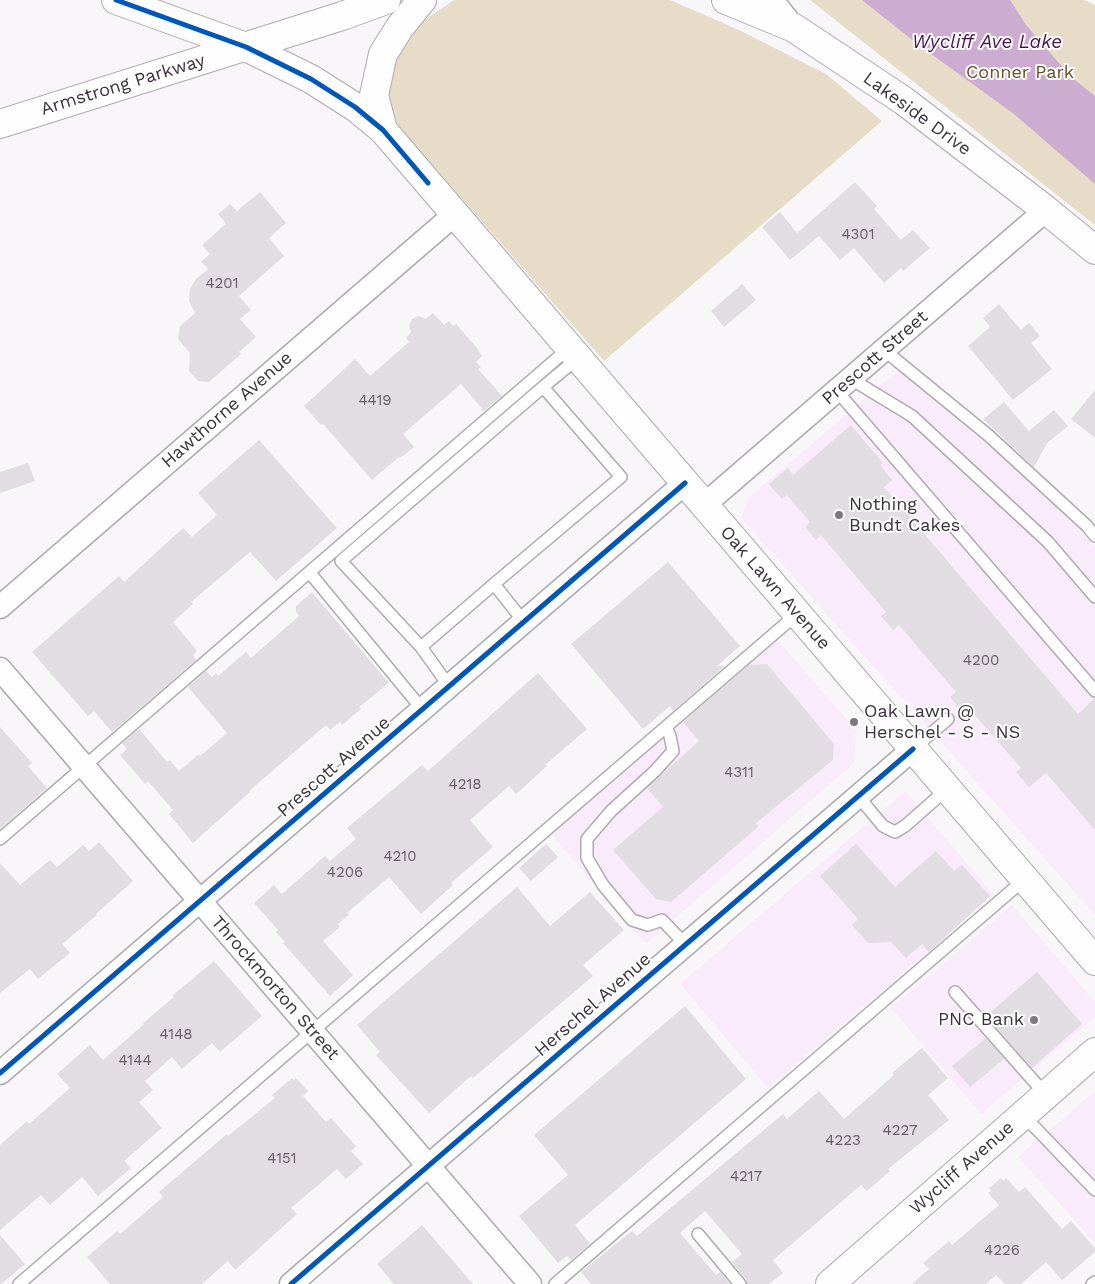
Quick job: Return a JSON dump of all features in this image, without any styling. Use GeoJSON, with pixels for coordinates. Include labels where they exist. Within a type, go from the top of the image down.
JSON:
{"type":"FeatureCollection","features":[{"type":"Feature","properties":{"kind":"main road","name":"Oak Lawn Avenue"},"geometry":{"type":"LineString","coordinates":[[116,0],[246,47],[311,78],[355,106],[383,130],[1095,961]]}},
{"type":"Feature","properties":{"kind":"main road","name":"Armstrong Parkway"},"geometry":{"type":"LineString","coordinates":[[0,124],[246,47],[386,0]]}},
{"type":"Feature","properties":{"kind":"main road"},"geometry":{"type":"LineString","coordinates":[[383,130],[374,95],[383,54],[400,27],[422,0]]}},
{"type":"Feature","properties":{"kind":"main road","name":"Lakeside Drive"},"geometry":{"type":"LineString","coordinates":[[726,0],[794,28],[904,102],[1046,210],[1095,250]]}},
{"type":"Feature","properties":{"kind":"main road","name":"Wycliff Avenue"},"geometry":{"type":"LineString","coordinates":[[830,1284],[1095,1052]]}},
{"type":"Feature","properties":{"kind":"street"},"geometry":{"type":"LineString","coordinates":[[772,0],[794,28]]}},
{"type":"Feature","properties":{"kind":"street","name":"Prescott Street"},"geometry":{"type":"LineString","coordinates":[[704,505],[1046,210]]}},
{"type":"Feature","properties":{"kind":"street","name":"Hawthorne Avenue"},"geometry":{"type":"LineString","coordinates":[[0,607],[455,214]]}},
{"type":"Feature","properties":{"kind":"street","name":"Prescott Avenue"},"geometry":{"type":"LineString","coordinates":[[0,1073],[685,483]]}},
{"type":"Feature","properties":{"kind":"street","name":"Throckmorton Street"},"geometry":{"type":"LineString","coordinates":[[0,669],[530,1284]]}},
{"type":"Feature","properties":{"kind":"street","name":"Herschel Avenue"},"geometry":{"type":"LineString","coordinates":[[291,1284],[913,748]]}},
{"type":"Feature","properties":{"kind":"lane"},"geometry":{"type":"LineString","coordinates":[[884,350],[988,435],[1095,536]]}},
{"type":"Feature","properties":{"kind":"lane"},"geometry":{"type":"LineString","coordinates":[[449,686],[421,648],[341,561],[543,387],[574,353]]}},
{"type":"Feature","properties":{"kind":"lane"},"geometry":{"type":"LineString","coordinates":[[0,839],[310,573],[574,353]]}},
{"type":"Feature","properties":{"kind":"lane"},"geometry":{"type":"LineString","coordinates":[[844,385],[912,416],[1048,542],[1095,597]]}},
{"type":"Feature","properties":{"kind":"lane"},"geometry":{"type":"LineString","coordinates":[[844,385],[1095,691]]}},
{"type":"Feature","properties":{"kind":"lane"},"geometry":{"type":"LineString","coordinates":[[421,648],[621,477],[543,387]]}},
{"type":"Feature","properties":{"kind":"lane"},"geometry":{"type":"LineString","coordinates":[[310,573],[422,709]]}},
{"type":"Feature","properties":{"kind":"lane"},"geometry":{"type":"LineString","coordinates":[[494,584],[524,622]]}},
{"type":"Feature","properties":{"kind":"lane"},"geometry":{"type":"LineString","coordinates":[[19,1284],[797,614]]}},
{"type":"Feature","properties":{"kind":"lane"},"geometry":{"type":"LineString","coordinates":[[913,748],[948,719]]}},
{"type":"Feature","properties":{"kind":"lane"},"geometry":{"type":"LineString","coordinates":[[666,727],[670,736],[672,751],[655,771],[611,811],[587,840],[588,858],[603,884],[632,920],[648,925],[662,920],[685,944]]}},
{"type":"Feature","properties":{"kind":"lane"},"geometry":{"type":"LineString","coordinates":[[858,796],[883,826],[895,832],[905,826],[948,789]]}},
{"type":"Feature","properties":{"kind":"lane"},"geometry":{"type":"LineString","coordinates":[[555,1284],[1025,880]]}},
{"type":"Feature","properties":{"kind":"lane"},"geometry":{"type":"LineString","coordinates":[[955,992],[1046,1094]]}},
{"type":"Feature","properties":{"kind":"lane"},"geometry":{"type":"LineString","coordinates":[[1023,1115],[1095,1190]]}},
{"type":"Feature","properties":{"kind":"lane"},"geometry":{"type":"LineString","coordinates":[[698,1234],[740,1284]]}},
{"type":"Feature","properties":{"kind":"shaded area"},"geometry":{"type":"Polygon","coordinates":[[[899,370],[1022,473],[1075,523],[1095,547],[1095,915],[741,518],[749,497],[899,370]]]}},
{"type":"Feature","properties":{"kind":"shaded area"},"geometry":{"type":"Polygon","coordinates":[[[776,638],[856,730],[855,762],[646,944],[551,834],[776,638]]]}},
{"type":"Feature","properties":{"kind":"shaded area"},"geometry":{"type":"Polygon","coordinates":[[[905,791],[994,895],[768,1088],[680,984],[905,791]]]}},
{"type":"Feature","properties":{"kind":"shaded area"},"geometry":{"type":"Polygon","coordinates":[[[1012,905],[1095,1002],[1095,1017],[981,1114],[891,1008],[1012,905]]]}},
{"type":"Feature","properties":{"kind":"shaded area"},"geometry":{"type":"Polygon","coordinates":[[[1095,1091],[1095,1243],[1018,1157],[1095,1091]]]}},
{"type":"Feature","properties":{"kind":"green space"},"geometry":{"type":"Polygon","coordinates":[[[454,0],[670,0],[739,30],[826,74],[882,121],[604,361],[390,114],[386,92],[388,67],[420,23],[454,0]]]}},
{"type":"Feature","properties":{"kind":"green space","name":"Conner Park"},"geometry":{"type":"Polygon","coordinates":[[[810,0],[1084,0],[1095,5],[1095,225],[810,0]]]}},
{"type":"Feature","properties":{"kind":"water","name":"Wycliff Ave Lake"},"geometry":{"type":"Polygon","coordinates":[[[862,0],[1010,0],[1026,25],[1071,77],[1095,96],[1095,184],[1014,114],[916,43],[862,0]]]}},
{"type":"Feature","properties":{"kind":"building"},"geometry":{"type":"Polygon","coordinates":[[[855,182],[877,206],[874,209],[901,240],[913,230],[930,248],[903,271],[901,268],[884,283],[854,248],[840,260],[819,236],[790,260],[762,227],[780,212],[797,233],[855,182]]]}},
{"type":"Feature","properties":{"kind":"building"},"geometry":{"type":"Polygon","coordinates":[[[260,192],[286,223],[269,238],[284,256],[239,296],[251,310],[240,319],[256,337],[239,352],[241,354],[209,382],[198,381],[189,371],[190,353],[178,339],[180,326],[195,313],[189,301],[190,289],[196,279],[208,269],[201,262],[210,254],[202,245],[226,224],[218,214],[230,204],[237,211],[260,192]]]}},
{"type":"Feature","properties":{"kind":"building"},"geometry":{"type":"Polygon","coordinates":[[[742,284],[756,300],[724,327],[711,311],[742,284]]]}},
{"type":"Feature","properties":{"kind":"building"},"geometry":{"type":"Polygon","coordinates":[[[999,304],[1021,330],[1029,323],[1040,336],[1031,343],[1052,369],[1013,400],[968,346],[990,327],[983,318],[999,304]]]}},
{"type":"Feature","properties":{"kind":"building"},"geometry":{"type":"Polygon","coordinates":[[[433,313],[444,325],[449,321],[453,326],[456,324],[477,348],[482,356],[476,362],[481,367],[478,369],[502,396],[484,411],[461,384],[403,434],[414,447],[372,480],[323,424],[321,425],[304,406],[355,359],[370,376],[409,342],[406,338],[411,332],[409,326],[412,319],[419,316],[426,319],[433,313]]]}},
{"type":"Feature","properties":{"kind":"building"},"geometry":{"type":"Polygon","coordinates":[[[1095,390],[1095,438],[1071,419],[1095,390]]]}},
{"type":"Feature","properties":{"kind":"building"},"geometry":{"type":"Polygon","coordinates":[[[1004,402],[1029,431],[1054,410],[1068,426],[1047,443],[1034,467],[983,419],[1004,402]]]}},
{"type":"Feature","properties":{"kind":"building"},"geometry":{"type":"Polygon","coordinates":[[[851,425],[883,463],[880,465],[892,480],[884,487],[1078,714],[1095,698],[1095,830],[1046,773],[1029,787],[1016,772],[1021,768],[968,707],[962,712],[950,697],[956,692],[899,625],[893,630],[881,616],[886,612],[821,535],[816,540],[805,527],[810,522],[787,495],[782,499],[769,484],[788,468],[793,475],[851,425]]]}},
{"type":"Feature","properties":{"kind":"building"},"geometry":{"type":"Polygon","coordinates":[[[259,440],[337,528],[276,581],[250,552],[191,602],[193,604],[173,622],[197,651],[193,655],[196,660],[112,732],[94,711],[88,716],[32,652],[119,576],[124,582],[183,528],[192,537],[217,515],[198,493],[259,440]]]}},
{"type":"Feature","properties":{"kind":"building"},"geometry":{"type":"Polygon","coordinates":[[[28,463],[35,481],[0,493],[0,472],[28,463]]]}},
{"type":"Feature","properties":{"kind":"building"},"geometry":{"type":"Polygon","coordinates":[[[668,562],[740,646],[717,666],[725,666],[673,711],[670,706],[643,729],[571,644],[668,562]]]}},
{"type":"Feature","properties":{"kind":"building"},"geometry":{"type":"Polygon","coordinates":[[[312,592],[389,683],[359,707],[361,709],[342,725],[340,722],[330,730],[326,725],[249,791],[193,843],[169,814],[173,810],[148,781],[145,784],[120,755],[127,749],[122,743],[139,729],[167,762],[170,760],[179,771],[198,755],[200,756],[227,733],[188,687],[206,671],[212,677],[216,673],[218,676],[246,652],[251,658],[299,616],[296,612],[296,606],[312,592]]]}},
{"type":"Feature","properties":{"kind":"building"},"geometry":{"type":"Polygon","coordinates":[[[767,664],[834,744],[833,760],[756,823],[759,826],[671,902],[656,899],[613,850],[663,807],[647,788],[699,741],[683,722],[749,665],[767,664]]]}},
{"type":"Feature","properties":{"kind":"building"},"geometry":{"type":"Polygon","coordinates":[[[538,673],[587,729],[545,765],[547,766],[516,794],[509,786],[470,820],[493,847],[451,883],[453,885],[421,914],[389,877],[347,913],[349,915],[338,924],[340,927],[323,941],[353,975],[330,996],[283,943],[285,942],[276,932],[278,930],[254,903],[274,885],[282,894],[325,856],[330,861],[356,839],[347,828],[422,765],[428,771],[538,673]]]}},
{"type":"Feature","properties":{"kind":"building"},"geometry":{"type":"Polygon","coordinates":[[[0,727],[32,763],[28,766],[47,788],[0,829],[0,727]]]}},
{"type":"Feature","properties":{"kind":"building"},"geometry":{"type":"Polygon","coordinates":[[[99,842],[133,881],[97,915],[62,944],[70,953],[38,979],[30,969],[0,993],[0,863],[20,885],[50,860],[57,867],[83,845],[89,851],[99,842]]]}},
{"type":"Feature","properties":{"kind":"building"},"geometry":{"type":"Polygon","coordinates":[[[546,844],[558,857],[531,881],[519,868],[546,844]]]}},
{"type":"Feature","properties":{"kind":"building"},"geometry":{"type":"Polygon","coordinates":[[[856,844],[895,887],[936,851],[954,871],[962,865],[990,896],[929,952],[922,944],[906,958],[891,942],[868,943],[852,925],[858,919],[820,876],[856,844]]]}},
{"type":"Feature","properties":{"kind":"building"},"geometry":{"type":"Polygon","coordinates":[[[517,887],[550,926],[590,892],[624,930],[583,965],[593,976],[429,1113],[376,1055],[380,1052],[357,1025],[517,887]]]}},
{"type":"Feature","properties":{"kind":"building"},"geometry":{"type":"Polygon","coordinates":[[[214,961],[262,1016],[220,1052],[212,1043],[182,1069],[172,1057],[145,1081],[153,1090],[139,1102],[162,1128],[124,1161],[131,1168],[98,1196],[82,1177],[50,1205],[41,1195],[0,1230],[0,1145],[27,1121],[29,1124],[70,1088],[57,1074],[90,1045],[103,1060],[174,997],[172,996],[214,961]]]}},
{"type":"Feature","properties":{"kind":"building","name":"PNC Bank"},"geometry":{"type":"Polygon","coordinates":[[[1037,972],[1082,1024],[1032,1068],[986,1016],[1037,972]]]}},
{"type":"Feature","properties":{"kind":"building"},"geometry":{"type":"Polygon","coordinates":[[[685,1006],[746,1079],[575,1225],[590,1244],[571,1260],[567,1256],[558,1263],[519,1216],[568,1175],[534,1135],[685,1006]]]}},
{"type":"Feature","properties":{"kind":"building"},"geometry":{"type":"Polygon","coordinates":[[[986,1038],[1004,1059],[970,1087],[952,1066],[986,1038]]]}},
{"type":"Feature","properties":{"kind":"building"},"geometry":{"type":"Polygon","coordinates":[[[922,1048],[948,1078],[928,1095],[949,1120],[888,1169],[890,1171],[867,1191],[861,1185],[773,1260],[783,1273],[769,1284],[747,1284],[746,1279],[732,1262],[742,1254],[705,1211],[680,1233],[716,1275],[720,1272],[730,1284],[591,1284],[581,1272],[632,1231],[637,1236],[783,1114],[787,1119],[819,1091],[844,1119],[894,1075],[892,1073],[922,1048]]]}},
{"type":"Feature","properties":{"kind":"building"},"geometry":{"type":"Polygon","coordinates":[[[292,1078],[294,1080],[296,1078],[308,1091],[303,1096],[326,1122],[331,1118],[356,1146],[351,1151],[363,1164],[346,1179],[337,1169],[291,1208],[297,1214],[235,1270],[228,1261],[202,1284],[110,1284],[87,1257],[117,1231],[120,1234],[163,1197],[159,1192],[227,1134],[228,1136],[275,1098],[272,1095],[292,1078]]]}},
{"type":"Feature","properties":{"kind":"building"},"geometry":{"type":"Polygon","coordinates":[[[1001,1178],[1003,1181],[1006,1178],[1019,1192],[1025,1187],[1062,1229],[1071,1221],[1095,1248],[1095,1252],[1062,1280],[1046,1262],[1021,1284],[1005,1284],[996,1275],[986,1284],[912,1284],[929,1269],[923,1263],[949,1241],[952,1245],[999,1205],[988,1193],[991,1191],[989,1188],[1001,1178]]]}},
{"type":"Feature","properties":{"kind":"building"},"geometry":{"type":"Polygon","coordinates":[[[422,1225],[473,1284],[394,1284],[377,1264],[422,1225]]]}},
{"type":"Feature","properties":{"kind":"building"},"geometry":{"type":"Polygon","coordinates":[[[0,1235],[25,1264],[1,1284],[0,1284],[0,1235]]]}},
{"type":"Feature","properties":{"kind":"cycle path"},"geometry":{"type":"LineString","coordinates":[[116,0],[246,47],[311,79],[355,107],[383,130],[428,183]]}},
{"type":"Feature","properties":{"kind":"cycle path"},"geometry":{"type":"LineString","coordinates":[[0,1073],[685,483]]}},
{"type":"Feature","properties":{"kind":"cycle path"},"geometry":{"type":"LineString","coordinates":[[291,1284],[913,749]]}},
{"type":"Feature","properties":{"kind":"place","name":"Nothing Bundt Cakes"},"geometry":{"type":"Point","coordinates":[839,515]}},
{"type":"Feature","properties":{"kind":"place","name":"Oak Lawn @ Herschel - S - NS"},"geometry":{"type":"Point","coordinates":[854,722]}},
{"type":"Feature","properties":{"kind":"place","name":"PNC Bank"},"geometry":{"type":"Point","coordinates":[1034,1020]}}]}
